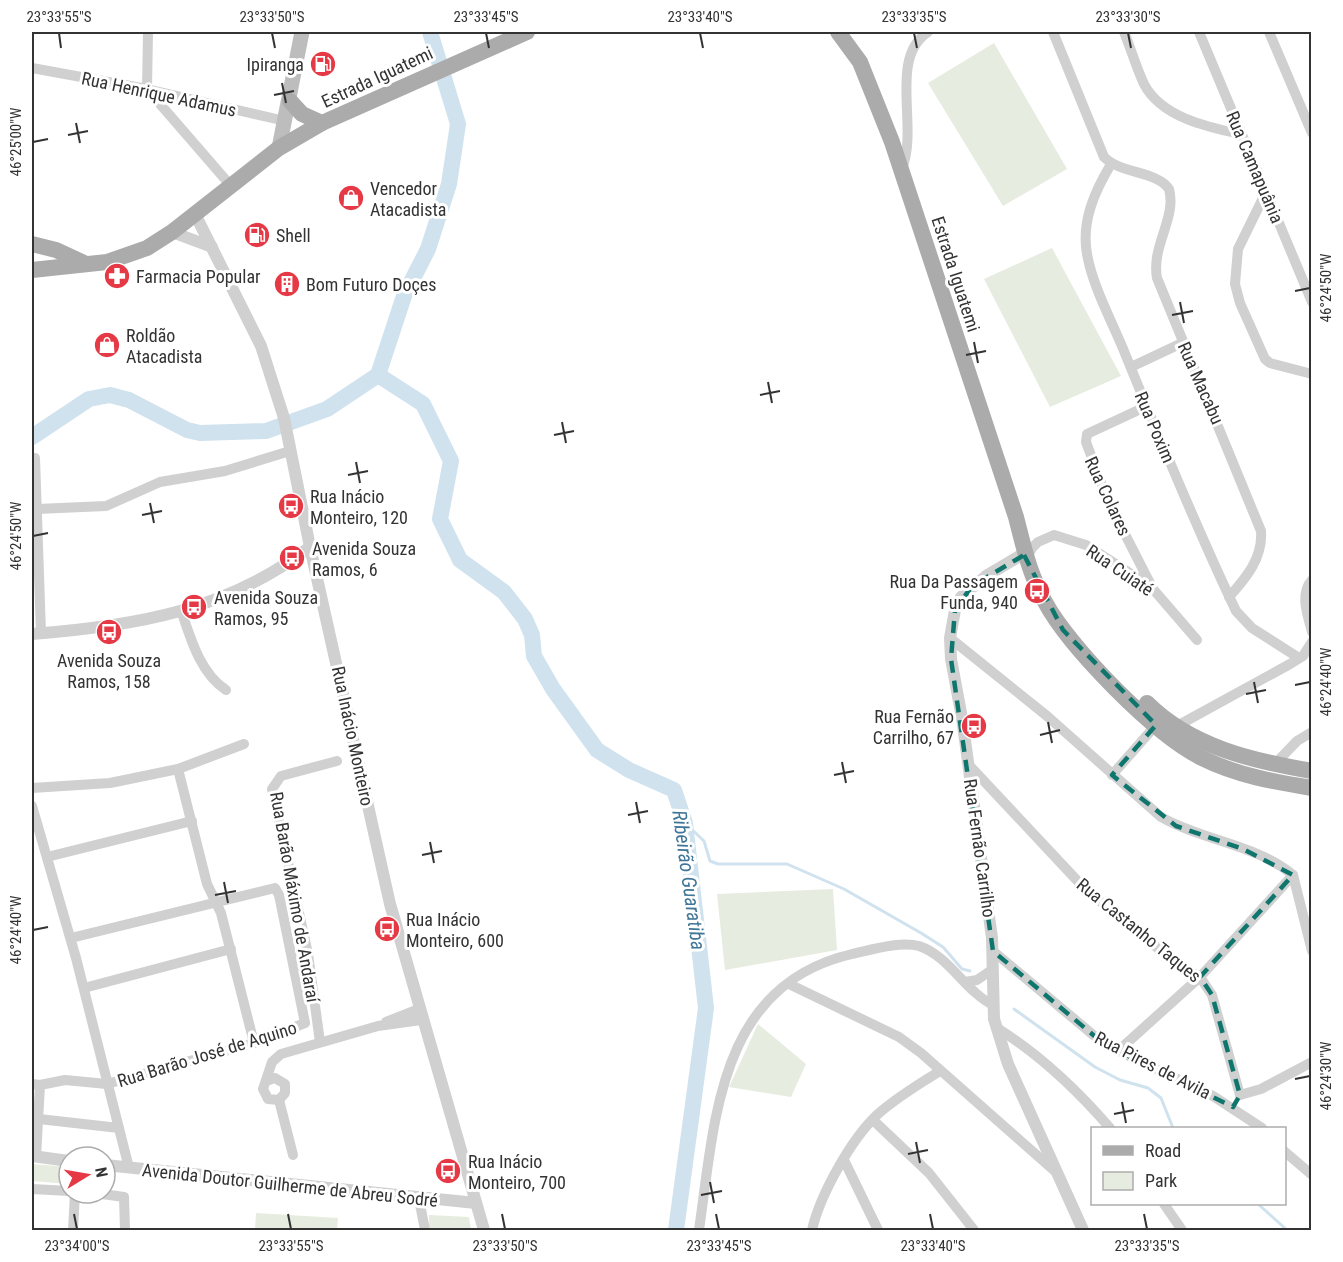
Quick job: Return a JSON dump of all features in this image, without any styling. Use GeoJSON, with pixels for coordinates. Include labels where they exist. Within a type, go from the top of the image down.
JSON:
{"type":"FeatureCollection","features":[{"type":"Feature","properties":{"kind":"main road"},"geometry":{"type":"LineString","coordinates":[[279,148],[302,32]]}},
{"type":"Feature","properties":{"kind":"main road","name":"Estrada Iguatemi"},"geometry":{"type":"LineString","coordinates":[[32,270],[107,262],[126,257],[172,232],[279,148],[322,123],[526,32]]}},
{"type":"Feature","properties":{"kind":"main road","name":"Estrada Iguatemi"},"geometry":{"type":"LineString","coordinates":[[838,32],[860,62],[902,168],[1025,547]]}},
{"type":"Feature","properties":{"kind":"main road"},"geometry":{"type":"LineString","coordinates":[[290,101],[303,114],[322,123]]}},
{"type":"Feature","properties":{"kind":"main road"},"geometry":{"type":"LineString","coordinates":[[32,244],[56,250],[84,263]]}},
{"type":"Feature","properties":{"kind":"main road"},"geometry":{"type":"LineString","coordinates":[[55,268],[59,259],[56,250]]}},
{"type":"Feature","properties":{"kind":"main road"},"geometry":{"type":"LineString","coordinates":[[1025,547],[1046,603],[1074,645],[1156,725],[1200,757],[1218,765],[1263,779],[1311,788]]}},
{"type":"Feature","properties":{"kind":"main road"},"geometry":{"type":"LineString","coordinates":[[1025,547],[1069,621],[1095,652],[1155,711],[1215,747],[1275,764],[1311,771]]}},
{"type":"Feature","properties":{"kind":"street"},"geometry":{"type":"LineString","coordinates":[[148,32],[147,89],[231,186]]}},
{"type":"Feature","properties":{"kind":"street"},"geometry":{"type":"LineString","coordinates":[[902,168],[907,147],[907,81],[910,51],[928,32]]}},
{"type":"Feature","properties":{"kind":"street"},"geometry":{"type":"LineString","coordinates":[[1053,32],[1100,148],[1111,164]]}},
{"type":"Feature","properties":{"kind":"street"},"geometry":{"type":"LineString","coordinates":[[1124,32],[1145,85],[1158,101],[1183,118],[1240,134]]}},
{"type":"Feature","properties":{"kind":"street","name":"Rua Camapuânia"},"geometry":{"type":"LineString","coordinates":[[1199,32],[1311,302]]}},
{"type":"Feature","properties":{"kind":"street"},"geometry":{"type":"LineString","coordinates":[[1269,32],[1311,133]]}},
{"type":"Feature","properties":{"kind":"street","name":"Rua Henrique Adamus"},"geometry":{"type":"LineString","coordinates":[[32,68],[147,89],[285,121]]}},
{"type":"Feature","properties":{"kind":"street","name":"Rua Macabu"},"geometry":{"type":"LineString","coordinates":[[1111,164],[1159,180],[1169,189],[1171,203],[1154,264],[1160,289],[1226,442],[1261,531],[1257,556],[1250,572],[1229,597]]}},
{"type":"Feature","properties":{"kind":"street","name":"Rua Poxim"},"geometry":{"type":"LineString","coordinates":[[1111,164],[1087,219],[1087,253],[1145,407],[1229,597],[1244,621],[1299,658]]}},
{"type":"Feature","properties":{"kind":"street"},"geometry":{"type":"LineString","coordinates":[[1266,192],[1238,249],[1237,294],[1265,359],[1270,363],[1311,374]]}},
{"type":"Feature","properties":{"kind":"street","name":"Rua Inácio Monteiro"},"geometry":{"type":"LineString","coordinates":[[195,214],[261,346],[284,418],[310,547],[390,904],[420,1015],[484,1230]]}},
{"type":"Feature","properties":{"kind":"street"},"geometry":{"type":"LineString","coordinates":[[172,232],[212,247]]}},
{"type":"Feature","properties":{"kind":"street"},"geometry":{"type":"LineString","coordinates":[[1131,366],[1182,343]]}},
{"type":"Feature","properties":{"kind":"street","name":"Rua Colares"},"geometry":{"type":"LineString","coordinates":[[1145,407],[1088,434],[1087,449],[1094,470],[1153,589]]}},
{"type":"Feature","properties":{"kind":"street"},"geometry":{"type":"LineString","coordinates":[[37,509],[106,506],[160,482],[225,471],[290,452]]}},
{"type":"Feature","properties":{"kind":"street"},"geometry":{"type":"LineString","coordinates":[[35,458],[36,634],[182,613],[266,579],[310,547]]}},
{"type":"Feature","properties":{"kind":"street","name":"Rua Cuiaté"},"geometry":{"type":"LineString","coordinates":[[1025,547],[1054,535],[1086,545],[1153,589],[1197,640]]}},
{"type":"Feature","properties":{"kind":"street","name":"Rua Fernão Carrilho"},"geometry":{"type":"LineString","coordinates":[[1025,547],[961,597],[955,610],[950,638],[993,951],[993,1005],[997,1028],[1008,1064],[1083,1230]]}},
{"type":"Feature","properties":{"kind":"street"},"geometry":{"type":"LineString","coordinates":[[1311,580],[1305,598],[1311,632]]}},
{"type":"Feature","properties":{"kind":"street"},"geometry":{"type":"LineString","coordinates":[[182,613],[206,669],[217,684],[226,690]]}},
{"type":"Feature","properties":{"kind":"street"},"geometry":{"type":"LineString","coordinates":[[950,638],[1047,716],[1161,817],[1176,826],[1243,849],[1293,875],[1311,951]]}},
{"type":"Feature","properties":{"kind":"street"},"geometry":{"type":"LineString","coordinates":[[1178,726],[1299,658],[1308,650],[1311,642]]}},
{"type":"Feature","properties":{"kind":"street"},"geometry":{"type":"LineString","coordinates":[[1112,775],[1156,725]]}},
{"type":"Feature","properties":{"kind":"street"},"geometry":{"type":"LineString","coordinates":[[1275,764],[1297,741],[1311,732]]}},
{"type":"Feature","properties":{"kind":"street"},"geometry":{"type":"LineString","coordinates":[[32,788],[110,783],[178,769],[244,744]]}},
{"type":"Feature","properties":{"kind":"street","name":"Rua Barão Máximo de Andaraí"},"geometry":{"type":"LineString","coordinates":[[320,1042],[308,954],[272,789],[281,776],[337,761]]}},
{"type":"Feature","properties":{"kind":"street","name":"Rua Castanho Taques"},"geometry":{"type":"LineString","coordinates":[[968,764],[1086,890],[1181,967],[1200,977],[1212,995],[1240,1095]]}},
{"type":"Feature","properties":{"kind":"street"},"geometry":{"type":"LineString","coordinates":[[178,769],[207,884],[231,949],[254,1043]]}},
{"type":"Feature","properties":{"kind":"street"},"geometry":{"type":"LineString","coordinates":[[32,806],[71,938],[129,1168]]}},
{"type":"Feature","properties":{"kind":"street"},"geometry":{"type":"LineString","coordinates":[[47,857],[192,821]]}},
{"type":"Feature","properties":{"kind":"street"},"geometry":{"type":"LineString","coordinates":[[1118,1051],[1200,977],[1293,875]]}},
{"type":"Feature","properties":{"kind":"street","name":"Rua Barão José de Aquino"},"geometry":{"type":"LineString","coordinates":[[36,1085],[65,1080],[107,1084],[254,1043],[306,1023],[279,895],[272,888],[215,903]]}},
{"type":"Feature","properties":{"kind":"street"},"geometry":{"type":"LineString","coordinates":[[71,938],[215,903]]}},
{"type":"Feature","properties":{"kind":"street"},"geometry":{"type":"LineString","coordinates":[[699,1230],[724,1078],[753,1018],[766,1002],[789,984],[830,960],[909,944],[930,951],[984,1000],[993,1005]]}},
{"type":"Feature","properties":{"kind":"street"},"geometry":{"type":"LineString","coordinates":[[84,988],[231,949]]}},
{"type":"Feature","properties":{"kind":"street","name":"Rua Pires de Avila"},"geometry":{"type":"LineString","coordinates":[[993,951],[1104,1044],[1233,1107],[1261,1127]]}},
{"type":"Feature","properties":{"kind":"street"},"geometry":{"type":"LineString","coordinates":[[965,981],[977,980],[993,969]]}},
{"type":"Feature","properties":{"kind":"street"},"geometry":{"type":"LineString","coordinates":[[789,984],[899,1037],[921,1053],[1057,1173]]}},
{"type":"Feature","properties":{"kind":"street"},"geometry":{"type":"LineString","coordinates":[[266,1081],[275,1078],[285,1084],[285,1093],[279,1100],[271,1100],[265,1095],[263,1089],[269,1069],[276,1057],[320,1042],[420,1015]]}},
{"type":"Feature","properties":{"kind":"street"},"geometry":{"type":"LineString","coordinates":[[997,1028],[1027,1048],[1109,1127]]}},
{"type":"Feature","properties":{"kind":"street"},"geometry":{"type":"LineString","coordinates":[[1233,1107],[1240,1095],[1261,1089],[1311,1062]]}},
{"type":"Feature","properties":{"kind":"street"},"geometry":{"type":"LineString","coordinates":[[812,1230],[824,1195],[844,1160],[873,1120],[899,1096],[940,1071]]}},
{"type":"Feature","properties":{"kind":"street"},"geometry":{"type":"LineString","coordinates":[[36,1085],[39,1119],[34,1157],[57,1160]]}},
{"type":"Feature","properties":{"kind":"street"},"geometry":{"type":"LineString","coordinates":[[279,1100],[293,1155]]}},
{"type":"Feature","properties":{"kind":"street"},"geometry":{"type":"LineString","coordinates":[[39,1119],[119,1128]]}},
{"type":"Feature","properties":{"kind":"street"},"geometry":{"type":"LineString","coordinates":[[873,1120],[929,1173],[974,1230]]}},
{"type":"Feature","properties":{"kind":"street"},"geometry":{"type":"LineString","coordinates":[[1286,1153],[1311,1175]]}},
{"type":"Feature","properties":{"kind":"street"},"geometry":{"type":"LineString","coordinates":[[844,1160],[878,1230]]}},
{"type":"Feature","properties":{"kind":"street","name":"Avenida Doutor Guilherme de Abreu Sodré"},"geometry":{"type":"LineString","coordinates":[[117,1166],[476,1203]]}},
{"type":"Feature","properties":{"kind":"street"},"geometry":{"type":"LineString","coordinates":[[32,1190],[57,1191]]}},
{"type":"Feature","properties":{"kind":"street"},"geometry":{"type":"LineString","coordinates":[[117,1196],[126,1200],[125,1230]]}},
{"type":"Feature","properties":{"kind":"street"},"geometry":{"type":"LineString","coordinates":[[419,1199],[425,1230]]}},
{"type":"Feature","properties":{"kind":"street"},"geometry":{"type":"LineString","coordinates":[[73,1230],[74,1205]]}},
{"type":"Feature","properties":{"kind":"street"},"geometry":{"type":"LineString","coordinates":[[1165,1205],[1179,1226],[1188,1230]]}},
{"type":"Feature","properties":{"kind":"highlighted area"},"geometry":{"type":"Polygon","coordinates":[[[1024,555],[1063,630],[1156,725],[1112,775],[1176,826],[1243,849],[1293,875],[1200,977],[1212,995],[1240,1095],[1233,1107],[1104,1044],[993,951],[951,659],[955,610],[972,586],[1024,555]]]}},
{"type":"Feature","properties":{"kind":"green space"},"geometry":{"type":"Polygon","coordinates":[[[994,43],[1067,169],[1003,206],[928,83],[994,43]]]}},
{"type":"Feature","properties":{"kind":"green space"},"geometry":{"type":"Polygon","coordinates":[[[1052,248],[1121,376],[1050,407],[984,279],[1052,248]]]}},
{"type":"Feature","properties":{"kind":"green space"},"geometry":{"type":"Polygon","coordinates":[[[833,889],[837,950],[725,970],[717,894],[833,889]]]}},
{"type":"Feature","properties":{"kind":"green space"},"geometry":{"type":"Polygon","coordinates":[[[758,1024],[806,1064],[791,1097],[729,1087],[758,1024]]]}},
{"type":"Feature","properties":{"kind":"green space"},"geometry":{"type":"Polygon","coordinates":[[[32,1164],[57,1166],[57,1183],[32,1181],[32,1164]]]}},
{"type":"Feature","properties":{"kind":"green space"},"geometry":{"type":"Polygon","coordinates":[[[256,1213],[338,1218],[337,1230],[255,1230],[256,1213]]]}},
{"type":"Feature","properties":{"kind":"green space"},"geometry":{"type":"Polygon","coordinates":[[[429,1215],[469,1217],[471,1230],[429,1230],[429,1215]]]}},
{"type":"Feature","properties":{"kind":"waterway"},"geometry":{"type":"LineString","coordinates":[[378,375],[404,296],[428,249],[449,184],[458,124],[430,32]]}},
{"type":"Feature","properties":{"kind":"waterway","name":"Ribeirão Guaratiba"},"geometry":{"type":"LineString","coordinates":[[378,375],[423,404],[451,461],[440,519],[460,560],[504,592],[525,619],[532,635],[534,656],[553,689],[597,750],[629,770],[674,790],[685,823],[706,1008],[676,1230]]}},
{"type":"Feature","properties":{"kind":"waterway"},"geometry":{"type":"LineString","coordinates":[[32,437],[89,399],[110,395],[129,400],[187,430],[200,433],[266,431],[327,409],[378,375]]}},
{"type":"Feature","properties":{"kind":"waterway"},"geometry":{"type":"LineString","coordinates":[[685,823],[704,841],[710,861],[718,864],[787,864],[844,889],[921,933],[943,947],[962,969],[970,971]]}},
{"type":"Feature","properties":{"kind":"waterway"},"geometry":{"type":"LineString","coordinates":[[1014,1009],[1095,1067],[1120,1080],[1148,1088],[1161,1098],[1173,1127]]}},
{"type":"Feature","properties":{"kind":"waterway"},"geometry":{"type":"LineString","coordinates":[[1259,1205],[1287,1230]]}},
{"type":"Feature","properties":{"kind":"place","name":"Ipiranga"},"geometry":{"type":"Point","coordinates":[323,64]}},
{"type":"Feature","properties":{"kind":"place","name":"Vencedor Atacadista"},"geometry":{"type":"Point","coordinates":[351,198]}},
{"type":"Feature","properties":{"kind":"place","name":"Shell"},"geometry":{"type":"Point","coordinates":[257,235]}},
{"type":"Feature","properties":{"kind":"place","name":"Farmacia Popular"},"geometry":{"type":"Point","coordinates":[117,276]}},
{"type":"Feature","properties":{"kind":"place","name":"Bom Futuro Doçes"},"geometry":{"type":"Point","coordinates":[287,284]}},
{"type":"Feature","properties":{"kind":"place","name":"Roldão Atacadista"},"geometry":{"type":"Point","coordinates":[107,345]}},
{"type":"Feature","properties":{"kind":"place","name":"Rua Inácio Monteiro, 120"},"geometry":{"type":"Point","coordinates":[291,506]}},
{"type":"Feature","properties":{"kind":"place","name":"Avenida Souza Ramos, 6"},"geometry":{"type":"Point","coordinates":[292,558]}},
{"type":"Feature","properties":{"kind":"place","name":"Rua Da Passagem Funda, 940"},"geometry":{"type":"Point","coordinates":[1037,591]}},
{"type":"Feature","properties":{"kind":"place","name":"Avenida Souza Ramos, 95"},"geometry":{"type":"Point","coordinates":[194,607]}},
{"type":"Feature","properties":{"kind":"place","name":"Avenida Souza Ramos, 158"},"geometry":{"type":"Point","coordinates":[109,632]}},
{"type":"Feature","properties":{"kind":"place","name":"Rua Fernão Carrilho, 67"},"geometry":{"type":"Point","coordinates":[974,726]}},
{"type":"Feature","properties":{"kind":"place","name":"Rua Inácio Monteiro, 600"},"geometry":{"type":"Point","coordinates":[387,929]}},
{"type":"Feature","properties":{"kind":"place","name":"Rua Inácio Monteiro, 700"},"geometry":{"type":"Point","coordinates":[448,1171]}}]}
